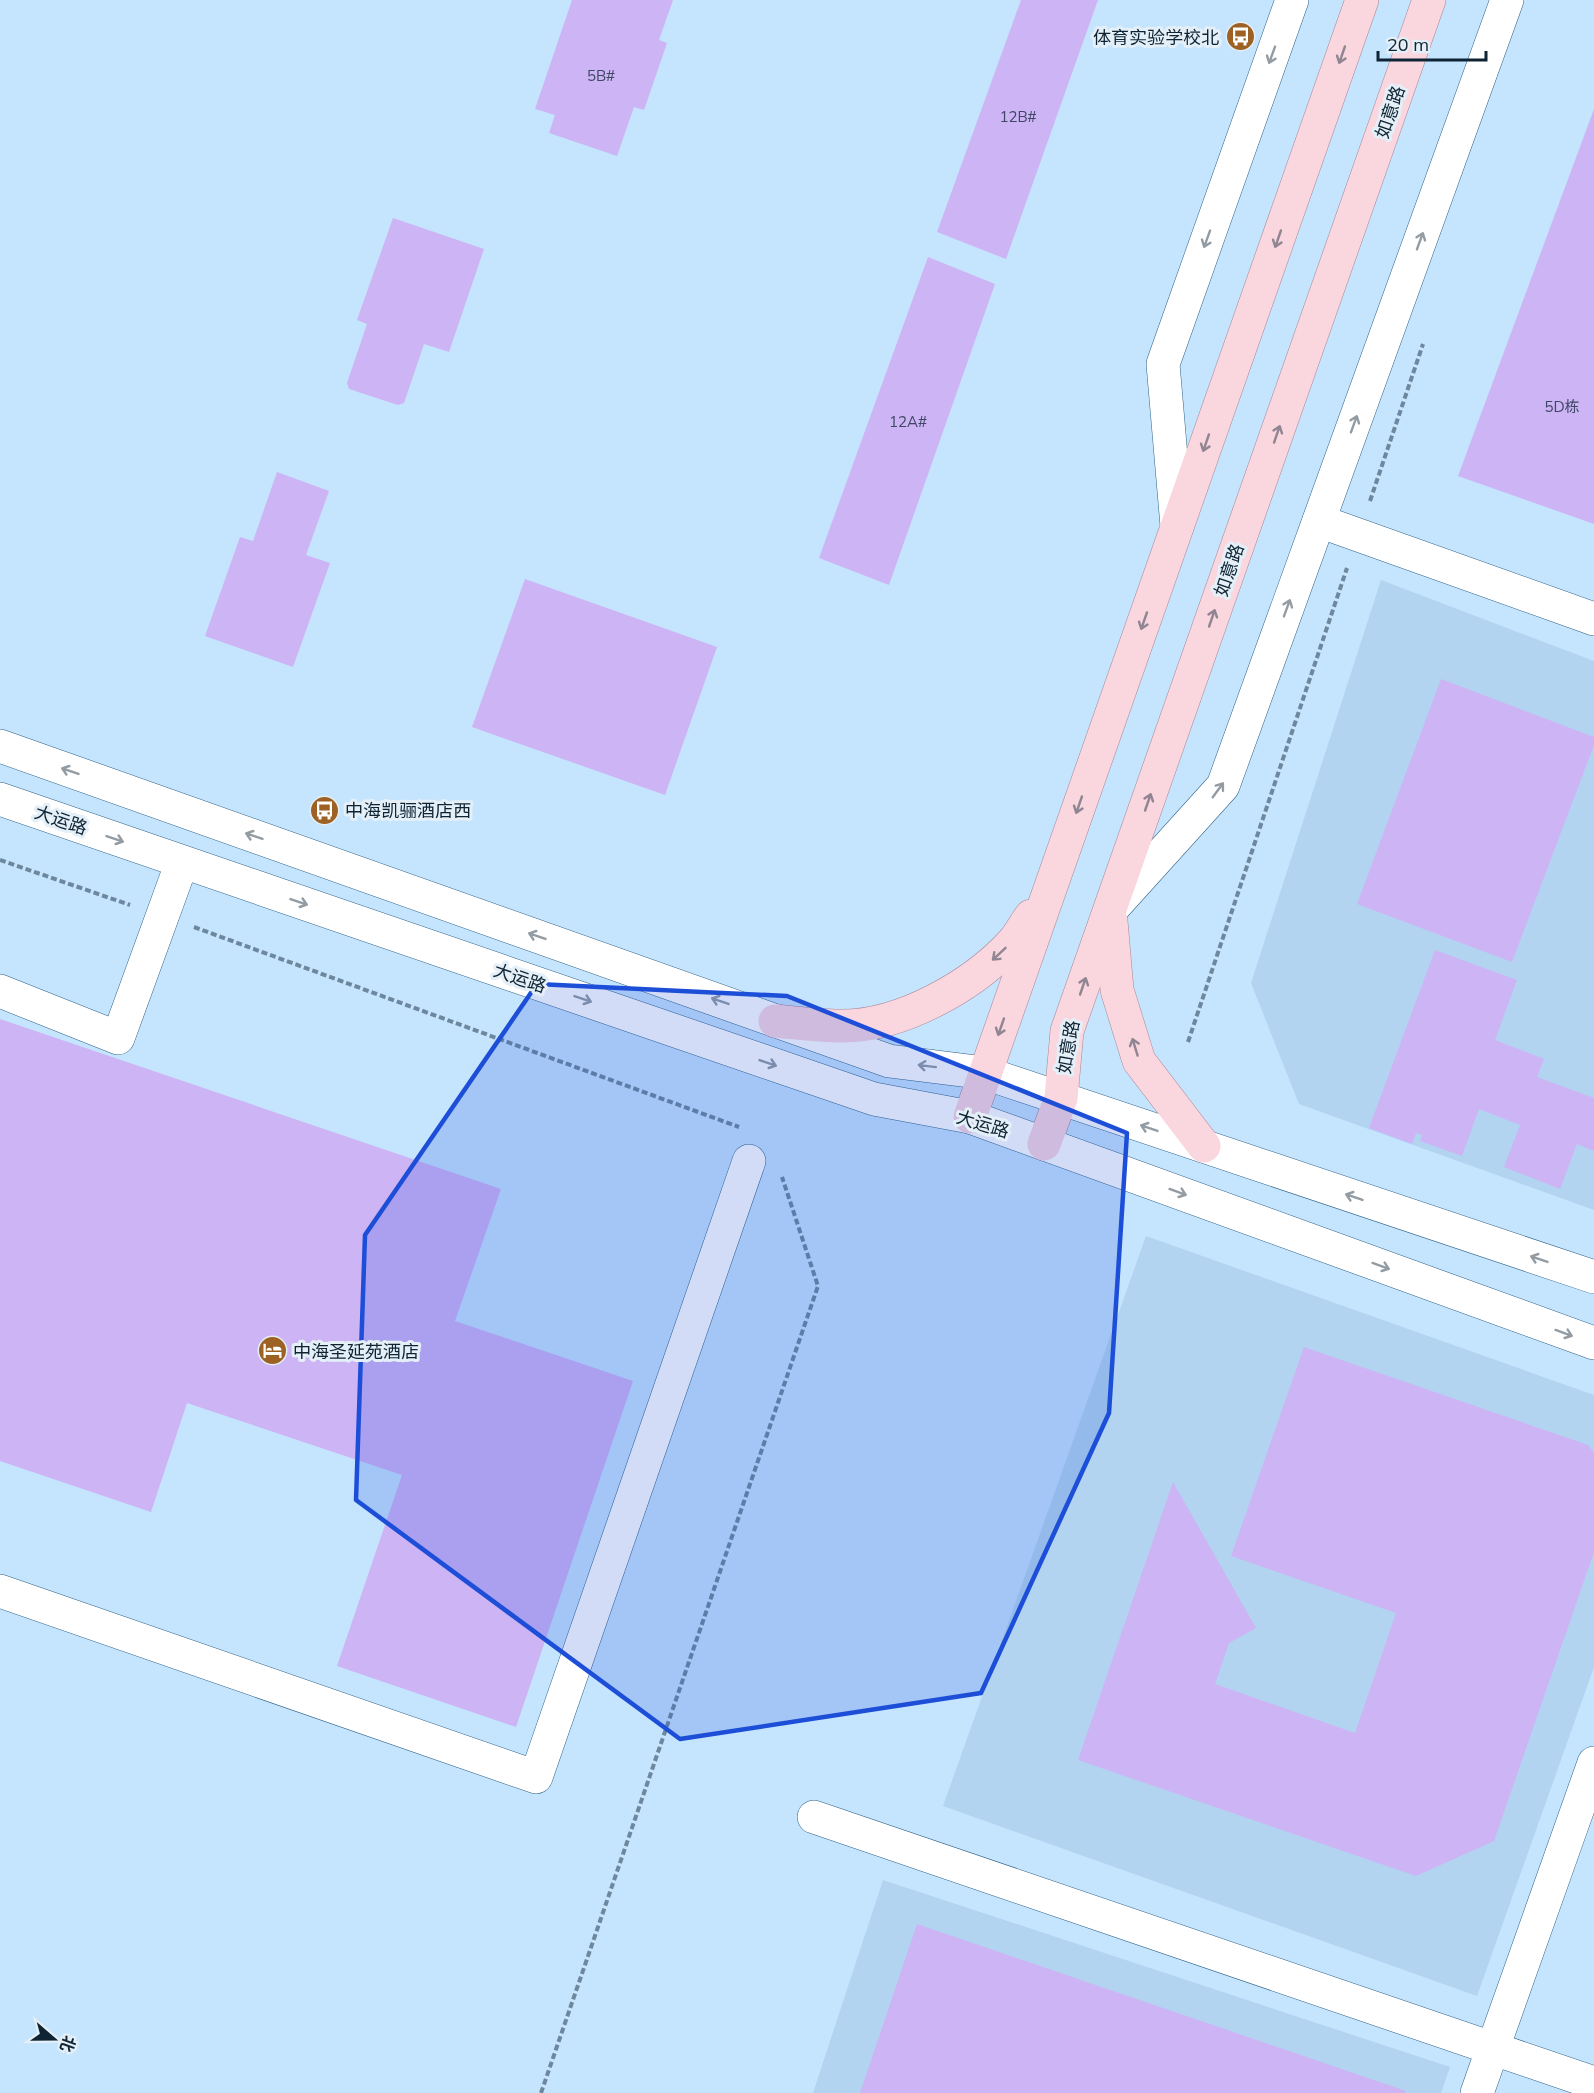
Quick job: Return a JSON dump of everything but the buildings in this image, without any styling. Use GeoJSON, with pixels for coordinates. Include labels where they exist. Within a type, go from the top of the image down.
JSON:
{"type":"FeatureCollection","features":[{"type":"Feature","properties":{"kind":"main road"},"geometry":{"type":"LineString","coordinates":[[970,1117],[1362,0]]}},
{"type":"Feature","properties":{"kind":"main road","name":"如意路"},"geometry":{"type":"LineString","coordinates":[[1044,1144],[1060,1098],[1067,1031],[1429,0]]}},
{"type":"Feature","properties":{"kind":"main road"},"geometry":{"type":"LineString","coordinates":[[776,1021],[841,1027],[888,1020],[932,1003],[977,975],[1013,941],[1048,892]]}},
{"type":"Feature","properties":{"kind":"main road"},"geometry":{"type":"LineString","coordinates":[[1110,911],[1117,990],[1139,1061],[1204,1146]]}},
{"type":"Feature","properties":{"kind":"street"},"geometry":{"type":"LineString","coordinates":[[1177,526],[1163,363],[1292,0]]}},
{"type":"Feature","properties":{"kind":"street"},"geometry":{"type":"LineString","coordinates":[[1110,911],[1223,786],[1507,0]]}},
{"type":"Feature","properties":{"kind":"street"},"geometry":{"type":"LineString","coordinates":[[1319,521],[1594,619]]}},
{"type":"Feature","properties":{"kind":"street"},"geometry":{"type":"LineString","coordinates":[[0,746],[889,1061],[985,1072],[1594,1277]]}},
{"type":"Feature","properties":{"kind":"street","name":"大运路"},"geometry":{"type":"LineString","coordinates":[[0,799],[874,1099],[970,1117],[1594,1343]]}},
{"type":"Feature","properties":{"kind":"street"},"geometry":{"type":"LineString","coordinates":[[0,991],[118,1038],[182,862]]}},
{"type":"Feature","properties":{"kind":"street"},"geometry":{"type":"LineString","coordinates":[[0,1591],[536,1777],[748,1145]]}},
{"type":"Feature","properties":{"kind":"street"},"geometry":{"type":"LineString","coordinates":[[1477,2093],[1594,1763]]}},
{"type":"Feature","properties":{"kind":"street"},"geometry":{"type":"LineString","coordinates":[[814,1817],[1594,2083]]}},
{"type":"Feature","properties":{"kind":"path"},"geometry":{"type":"LineString","coordinates":[[0,860],[272,954],[748,1145]]}},
{"type":"Feature","properties":{"kind":"path"},"geometry":{"type":"LineString","coordinates":[[541,2093],[818,1286],[780,1170]]}},
{"type":"Feature","properties":{"kind":"highlighted area"},"geometry":{"type":"Polygon","coordinates":[[[537,984],[787,996],[1127,1133],[1109,1413],[981,1693],[680,1739],[356,1500],[365,1235],[537,984]]]}},
{"type":"Feature","properties":{"kind":"shaded area"},"geometry":{"type":"Polygon","coordinates":[[[1381,580],[1594,661],[1594,1210],[1299,1104],[1251,983],[1381,580]]]}},
{"type":"Feature","properties":{"kind":"shaded area"},"geometry":{"type":"Polygon","coordinates":[[[1146,1236],[1594,1395],[1594,1667],[1477,1996],[943,1806],[1146,1236]]]}},
{"type":"Feature","properties":{"kind":"shaded area"},"geometry":{"type":"Polygon","coordinates":[[[883,1880],[1450,2067],[1441,2093],[813,2093],[883,1880]]]}},
{"type":"Feature","properties":{"kind":"place","name":"体育实验学校北"},"geometry":{"type":"Point","coordinates":[1240,37]}},
{"type":"Feature","properties":{"kind":"place","name":"中海凯骊酒店西"},"geometry":{"type":"Point","coordinates":[324,810]}},
{"type":"Feature","properties":{"kind":"place","name":"中海圣延苑酒店"},"geometry":{"type":"Point","coordinates":[272,1351]}}]}
